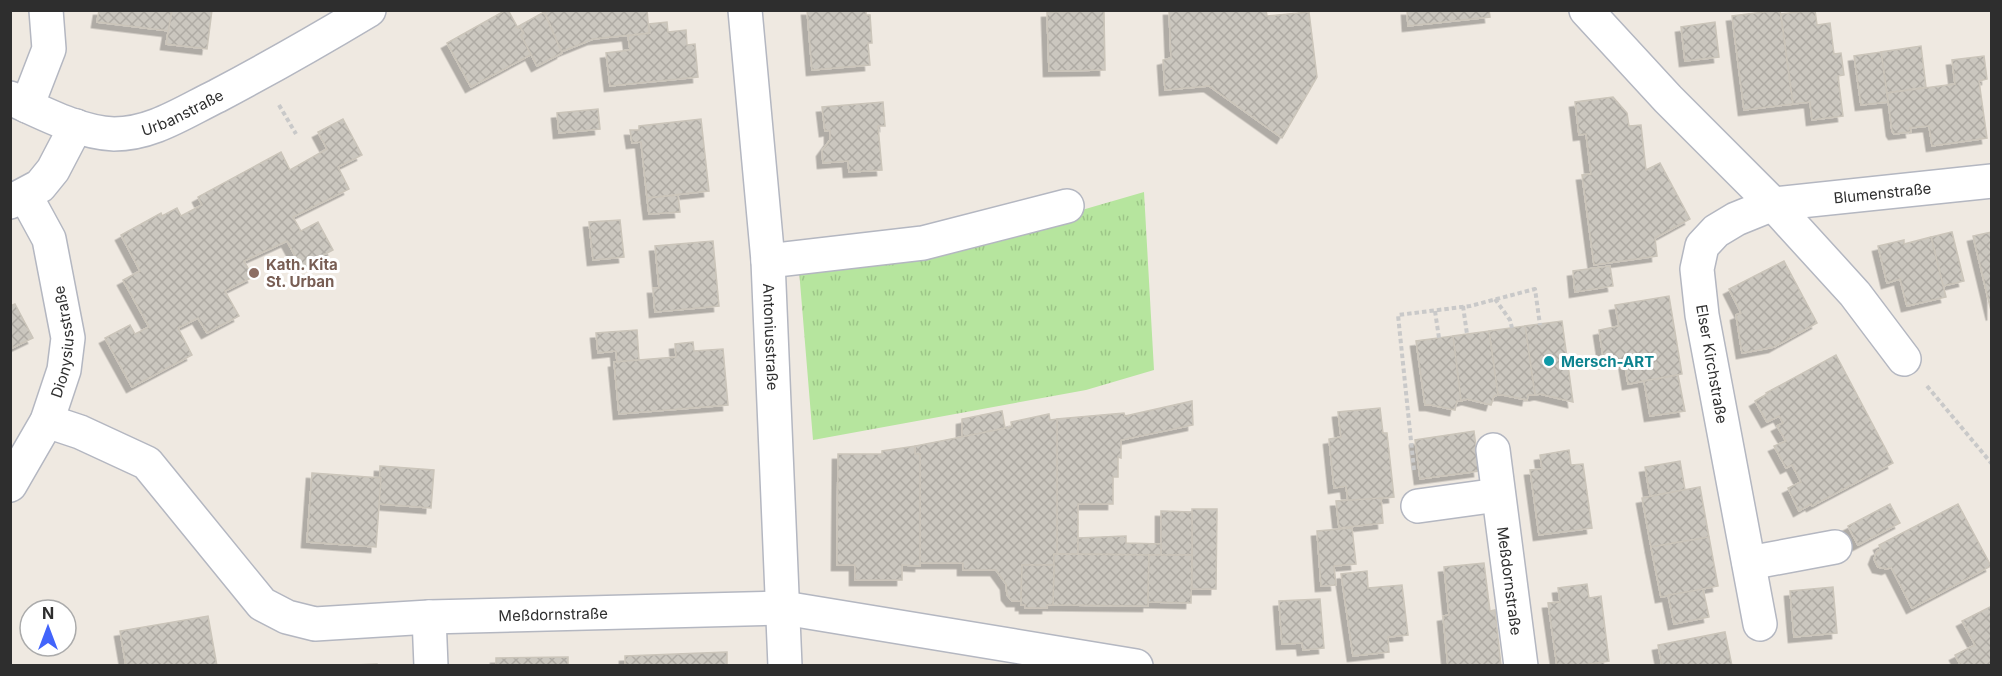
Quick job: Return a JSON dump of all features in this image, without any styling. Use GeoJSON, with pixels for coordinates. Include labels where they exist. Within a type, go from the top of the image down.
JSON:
{"type":"FeatureCollection","features":[{"type":"Feature","properties":{"kind":"street"},"geometry":{"type":"LineString","coordinates":[[19,102],[49,49],[46,10]]}},
{"type":"Feature","properties":{"kind":"street","name":"Urbanstraße"},"geometry":{"type":"LineString","coordinates":[[19,102],[76,126],[112,134],[137,132],[160,124],[260,73],[369,10]]}},
{"type":"Feature","properties":{"kind":"street","name":"Antoniusstraße"},"geometry":{"type":"LineString","coordinates":[[745,10],[768,261],[785,666]]}},
{"type":"Feature","properties":{"kind":"street"},"geometry":{"type":"LineString","coordinates":[[1586,10],[1668,99],[1773,204],[1855,294],[1904,359]]}},
{"type":"Feature","properties":{"kind":"street"},"geometry":{"type":"LineString","coordinates":[[18,199],[40,186],[53,170],[76,126]]}},
{"type":"Feature","properties":{"kind":"street","name":"Blumenstraße"},"geometry":{"type":"LineString","coordinates":[[1773,204],[1992,182]]}},
{"type":"Feature","properties":{"kind":"street","name":"Dionysiusstraße"},"geometry":{"type":"LineString","coordinates":[[10,485],[47,421],[64,370],[68,338],[49,239],[18,199]]}},
{"type":"Feature","properties":{"kind":"street","name":"Elser Kirchstraße"},"geometry":{"type":"LineString","coordinates":[[1760,624],[1702,315],[1697,269],[1702,246],[1716,231],[1736,219],[1773,204]]}},
{"type":"Feature","properties":{"kind":"street"},"geometry":{"type":"LineString","coordinates":[[768,261],[923,243],[1067,206]]}},
{"type":"Feature","properties":{"kind":"street","name":"Meßdornstraße"},"geometry":{"type":"LineString","coordinates":[[47,421],[80,432],[147,463],[261,604],[287,617],[315,624],[429,617],[783,608],[1136,666]]}},
{"type":"Feature","properties":{"kind":"street","name":"Meßdornstraße"},"geometry":{"type":"LineString","coordinates":[[1493,450],[1521,666]]}},
{"type":"Feature","properties":{"kind":"street"},"geometry":{"type":"LineString","coordinates":[[1418,506],[1498,495]]}},
{"type":"Feature","properties":{"kind":"street"},"geometry":{"type":"LineString","coordinates":[[1749,563],[1835,548]]}},
{"type":"Feature","properties":{"kind":"street"},"geometry":{"type":"LineString","coordinates":[[429,617],[431,666]]}},
{"type":"Feature","properties":{"kind":"path"},"geometry":{"type":"LineString","coordinates":[[1418,506],[1398,315],[1463,306],[1535,289],[1540,324]]}},
{"type":"Feature","properties":{"kind":"path"},"geometry":{"type":"LineString","coordinates":[[1495,299],[1510,320],[1512,328]]}},
{"type":"Feature","properties":{"kind":"path"},"geometry":{"type":"LineString","coordinates":[[1463,306],[1467,334]]}},
{"type":"Feature","properties":{"kind":"path"},"geometry":{"type":"LineString","coordinates":[[1435,311],[1439,338]]}},
{"type":"Feature","properties":{"kind":"path"},"geometry":{"type":"LineString","coordinates":[[1904,359],[1992,464]]}},
{"type":"Feature","properties":{"kind":"green space"},"geometry":{"type":"Polygon","coordinates":[[[1144,192],[1154,370],[1086,390],[813,440],[799,270],[1075,212],[1144,192]]]}},
{"type":"Feature","properties":{"kind":"building"},"geometry":{"type":"Polygon","coordinates":[[[99,10],[172,10],[169,31],[97,22],[99,10]]]}},
{"type":"Feature","properties":{"kind":"building"},"geometry":{"type":"Polygon","coordinates":[[[172,10],[212,10],[207,49],[166,44],[172,10]]]}},
{"type":"Feature","properties":{"kind":"building"},"geometry":{"type":"Polygon","coordinates":[[[506,10],[518,28],[520,27],[523,33],[521,35],[532,54],[471,87],[447,43],[506,10]]]}},
{"type":"Feature","properties":{"kind":"building"},"geometry":{"type":"Polygon","coordinates":[[[544,10],[647,10],[649,33],[593,39],[561,52],[544,10]]]}},
{"type":"Feature","properties":{"kind":"building"},"geometry":{"type":"Polygon","coordinates":[[[807,10],[866,10],[866,15],[870,15],[872,43],[868,43],[870,65],[812,70],[807,10]]]}},
{"type":"Feature","properties":{"kind":"building"},"geometry":{"type":"Polygon","coordinates":[[[1169,10],[1266,10],[1267,16],[1309,12],[1317,77],[1282,138],[1209,86],[1165,90],[1163,60],[1171,58],[1169,10]]]}},
{"type":"Feature","properties":{"kind":"building"},"geometry":{"type":"Polygon","coordinates":[[[1407,10],[1489,10],[1490,17],[1408,26],[1407,10]]]}},
{"type":"Feature","properties":{"kind":"building"},"geometry":{"type":"Polygon","coordinates":[[[1780,10],[1793,104],[1744,110],[1732,16],[1780,10]]]}},
{"type":"Feature","properties":{"kind":"building"},"geometry":{"type":"Polygon","coordinates":[[[1815,10],[1817,25],[1830,23],[1834,54],[1841,53],[1844,75],[1838,76],[1843,116],[1812,120],[1810,102],[1793,104],[1781,14],[1815,10]]]}},
{"type":"Feature","properties":{"kind":"building"},"geometry":{"type":"Polygon","coordinates":[[[1104,11],[1105,70],[1049,71],[1047,12],[1104,11]]]}},
{"type":"Feature","properties":{"kind":"building"},"geometry":{"type":"Polygon","coordinates":[[[544,12],[562,53],[537,66],[521,35],[524,33],[520,27],[517,27],[544,12]]]}},
{"type":"Feature","properties":{"kind":"building"},"geometry":{"type":"Polygon","coordinates":[[[667,22],[668,32],[686,30],[687,45],[695,44],[698,77],[610,86],[606,53],[630,50],[628,36],[650,33],[649,24],[667,22]]]}},
{"type":"Feature","properties":{"kind":"building"},"geometry":{"type":"Polygon","coordinates":[[[1715,22],[1719,57],[1685,61],[1681,27],[1715,22]]]}},
{"type":"Feature","properties":{"kind":"building"},"geometry":{"type":"Polygon","coordinates":[[[1921,46],[1926,87],[1887,93],[1881,52],[1921,46]]]}},
{"type":"Feature","properties":{"kind":"building"},"geometry":{"type":"Polygon","coordinates":[[[1881,52],[1888,102],[1861,105],[1854,56],[1881,52]]]}},
{"type":"Feature","properties":{"kind":"building"},"geometry":{"type":"Polygon","coordinates":[[[1984,56],[1987,79],[1979,81],[1987,138],[1932,146],[1929,126],[1910,128],[1911,132],[1894,134],[1887,93],[1955,84],[1952,60],[1984,56]]]}},
{"type":"Feature","properties":{"kind":"building"},"geometry":{"type":"Polygon","coordinates":[[[1613,97],[1627,113],[1629,126],[1641,125],[1646,170],[1660,163],[1690,219],[1655,238],[1657,256],[1594,265],[1582,175],[1591,174],[1586,134],[1579,135],[1575,102],[1613,97]]]}},
{"type":"Feature","properties":{"kind":"building"},"geometry":{"type":"Polygon","coordinates":[[[883,102],[885,126],[878,126],[882,170],[849,172],[848,161],[823,163],[822,151],[830,140],[830,130],[825,131],[822,107],[883,102]]]}},
{"type":"Feature","properties":{"kind":"building"},"geometry":{"type":"Polygon","coordinates":[[[598,109],[600,129],[559,133],[557,113],[598,109]]]}},
{"type":"Feature","properties":{"kind":"building"},"geometry":{"type":"Polygon","coordinates":[[[343,119],[362,155],[338,167],[349,189],[293,217],[301,231],[318,222],[333,250],[301,267],[287,241],[244,261],[253,277],[225,291],[239,316],[207,333],[198,318],[178,328],[192,355],[132,387],[105,338],[130,325],[135,334],[149,327],[123,280],[140,271],[121,235],[161,213],[162,216],[177,208],[181,216],[202,205],[198,197],[281,152],[290,170],[327,149],[318,132],[343,119]]]}},
{"type":"Feature","properties":{"kind":"building"},"geometry":{"type":"Polygon","coordinates":[[[701,119],[709,191],[647,198],[641,142],[632,143],[630,130],[639,130],[639,126],[701,119]]]}},
{"type":"Feature","properties":{"kind":"building"},"geometry":{"type":"Polygon","coordinates":[[[678,195],[680,212],[649,214],[647,198],[678,195]]]}},
{"type":"Feature","properties":{"kind":"building"},"geometry":{"type":"Polygon","coordinates":[[[620,220],[624,257],[593,260],[589,222],[620,220]]]}},
{"type":"Feature","properties":{"kind":"building"},"geometry":{"type":"Polygon","coordinates":[[[1952,232],[1964,281],[1943,286],[1931,237],[1952,232]]]}},
{"type":"Feature","properties":{"kind":"building"},"geometry":{"type":"Polygon","coordinates":[[[1992,232],[1992,315],[1973,236],[1992,232]]]}},
{"type":"Feature","properties":{"kind":"building"},"geometry":{"type":"Polygon","coordinates":[[[1931,237],[1946,297],[1907,306],[1900,279],[1887,283],[1878,246],[1904,240],[1904,244],[1931,237]]]}},
{"type":"Feature","properties":{"kind":"building"},"geometry":{"type":"Polygon","coordinates":[[[713,241],[719,306],[655,312],[653,288],[659,288],[655,246],[713,241]]]}},
{"type":"Feature","properties":{"kind":"building"},"geometry":{"type":"Polygon","coordinates":[[[1784,261],[1817,323],[1774,347],[1742,353],[1736,315],[1741,313],[1729,289],[1784,261]]]}},
{"type":"Feature","properties":{"kind":"building"},"geometry":{"type":"Polygon","coordinates":[[[1610,266],[1613,286],[1575,292],[1573,271],[1610,266]]]}},
{"type":"Feature","properties":{"kind":"building"},"geometry":{"type":"Polygon","coordinates":[[[1669,296],[1682,374],[1628,384],[1624,360],[1604,363],[1599,330],[1619,326],[1615,305],[1669,296]]]}},
{"type":"Feature","properties":{"kind":"building"},"geometry":{"type":"Polygon","coordinates":[[[15,304],[33,338],[12,348],[10,306],[15,304]]]}},
{"type":"Feature","properties":{"kind":"building"},"geometry":{"type":"Polygon","coordinates":[[[1562,321],[1573,402],[1540,394],[1535,395],[1525,326],[1562,321]]]}},
{"type":"Feature","properties":{"kind":"building"},"geometry":{"type":"Polygon","coordinates":[[[1525,326],[1535,395],[1528,395],[1527,400],[1498,395],[1489,331],[1525,326]]]}},
{"type":"Feature","properties":{"kind":"building"},"geometry":{"type":"Polygon","coordinates":[[[637,330],[639,360],[617,362],[616,351],[598,353],[596,333],[637,330]]]}},
{"type":"Feature","properties":{"kind":"building"},"geometry":{"type":"Polygon","coordinates":[[[1489,331],[1498,395],[1494,396],[1491,405],[1467,399],[1461,401],[1453,336],[1489,331]]]}},
{"type":"Feature","properties":{"kind":"building"},"geometry":{"type":"Polygon","coordinates":[[[1453,336],[1461,401],[1457,401],[1455,410],[1425,405],[1416,341],[1453,336]]]}},
{"type":"Feature","properties":{"kind":"building"},"geometry":{"type":"Polygon","coordinates":[[[693,342],[694,351],[723,349],[728,405],[619,414],[614,362],[676,357],[675,344],[693,342]]]}},
{"type":"Feature","properties":{"kind":"building"},"geometry":{"type":"Polygon","coordinates":[[[1836,355],[1893,463],[1799,511],[1788,488],[1801,482],[1792,465],[1786,468],[1774,446],[1786,441],[1777,426],[1783,423],[1779,416],[1767,422],[1755,401],[1836,355]]]}},
{"type":"Feature","properties":{"kind":"building"},"geometry":{"type":"Polygon","coordinates":[[[1678,375],[1685,411],[1650,416],[1644,381],[1678,375]]]}},
{"type":"Feature","properties":{"kind":"building"},"geometry":{"type":"Polygon","coordinates":[[[1192,401],[1193,425],[1121,440],[1118,477],[1113,477],[1113,504],[1078,504],[1078,554],[1057,554],[1057,419],[1124,413],[1125,416],[1192,401]]]}},
{"type":"Feature","properties":{"kind":"building"},"geometry":{"type":"Polygon","coordinates":[[[1380,408],[1383,433],[1387,433],[1394,497],[1348,502],[1346,486],[1334,488],[1329,439],[1341,437],[1338,412],[1380,408]]]}},
{"type":"Feature","properties":{"kind":"building"},"geometry":{"type":"Polygon","coordinates":[[[1002,411],[1005,428],[962,437],[962,419],[1002,411]]]}},
{"type":"Feature","properties":{"kind":"building"},"geometry":{"type":"Polygon","coordinates":[[[1049,414],[1050,420],[1057,419],[1057,554],[1054,554],[1054,565],[1022,565],[1021,601],[1012,601],[1007,595],[1006,584],[996,570],[963,570],[963,563],[920,563],[920,454],[915,454],[915,446],[1012,427],[1011,422],[1049,414]]]}},
{"type":"Feature","properties":{"kind":"building"},"geometry":{"type":"Polygon","coordinates":[[[1474,431],[1479,471],[1420,479],[1415,440],[1474,431]]]}},
{"type":"Feature","properties":{"kind":"building"},"geometry":{"type":"Polygon","coordinates":[[[915,446],[915,454],[920,454],[920,566],[902,565],[902,580],[855,580],[855,565],[837,565],[838,454],[882,454],[882,451],[915,446]]]}},
{"type":"Feature","properties":{"kind":"building"},"geometry":{"type":"Polygon","coordinates":[[[1569,450],[1571,465],[1583,464],[1592,528],[1539,535],[1530,470],[1542,469],[1540,455],[1569,450]]]}},
{"type":"Feature","properties":{"kind":"building"},"geometry":{"type":"Polygon","coordinates":[[[1680,461],[1685,490],[1650,496],[1645,467],[1680,461]]]}},
{"type":"Feature","properties":{"kind":"building"},"geometry":{"type":"Polygon","coordinates":[[[380,466],[434,470],[431,508],[379,504],[380,466]]]}},
{"type":"Feature","properties":{"kind":"building"},"geometry":{"type":"Polygon","coordinates":[[[312,473],[381,478],[376,547],[307,542],[312,473]]]}},
{"type":"Feature","properties":{"kind":"building"},"geometry":{"type":"Polygon","coordinates":[[[1700,487],[1709,537],[1651,547],[1642,498],[1700,487]]]}},
{"type":"Feature","properties":{"kind":"building"},"geometry":{"type":"Polygon","coordinates":[[[1381,498],[1383,523],[1339,528],[1336,501],[1381,498]]]}},
{"type":"Feature","properties":{"kind":"building"},"geometry":{"type":"Polygon","coordinates":[[[1890,504],[1900,523],[1858,545],[1848,526],[1890,504]]]}},
{"type":"Feature","properties":{"kind":"building"},"geometry":{"type":"Polygon","coordinates":[[[1958,504],[1991,566],[1912,608],[1891,567],[1887,569],[1878,567],[1874,559],[1877,551],[1881,549],[1879,545],[1958,504]]]}},
{"type":"Feature","properties":{"kind":"building"},"geometry":{"type":"Polygon","coordinates":[[[1192,509],[1217,509],[1216,589],[1192,589],[1192,509]]]}},
{"type":"Feature","properties":{"kind":"building"},"geometry":{"type":"Polygon","coordinates":[[[1161,511],[1192,512],[1192,555],[1161,555],[1161,511]]]}},
{"type":"Feature","properties":{"kind":"building"},"geometry":{"type":"Polygon","coordinates":[[[1352,528],[1356,564],[1334,566],[1336,585],[1321,586],[1317,531],[1352,528]]]}},
{"type":"Feature","properties":{"kind":"building"},"geometry":{"type":"Polygon","coordinates":[[[1126,536],[1126,543],[1161,544],[1161,555],[1078,554],[1078,538],[1126,536]]]}},
{"type":"Feature","properties":{"kind":"building"},"geometry":{"type":"Polygon","coordinates":[[[1709,537],[1718,586],[1661,597],[1651,547],[1709,537]]]}},
{"type":"Feature","properties":{"kind":"building"},"geometry":{"type":"Polygon","coordinates":[[[1054,554],[1149,555],[1148,606],[1053,605],[1054,554]]]}},
{"type":"Feature","properties":{"kind":"building"},"geometry":{"type":"Polygon","coordinates":[[[1149,555],[1192,555],[1191,603],[1148,602],[1149,555]]]}},
{"type":"Feature","properties":{"kind":"building"},"geometry":{"type":"Polygon","coordinates":[[[1484,563],[1490,611],[1495,610],[1501,666],[1448,666],[1443,616],[1449,615],[1444,567],[1484,563]]]}},
{"type":"Feature","properties":{"kind":"building"},"geometry":{"type":"Polygon","coordinates":[[[1022,565],[1054,565],[1053,605],[1047,605],[1047,608],[1025,608],[1025,605],[1021,605],[1022,565]]]}},
{"type":"Feature","properties":{"kind":"building"},"geometry":{"type":"Polygon","coordinates":[[[1367,571],[1368,588],[1402,585],[1408,635],[1388,637],[1389,652],[1353,656],[1341,574],[1367,571]]]}},
{"type":"Feature","properties":{"kind":"building"},"geometry":{"type":"Polygon","coordinates":[[[1587,584],[1589,598],[1601,596],[1609,661],[1576,666],[1557,666],[1548,603],[1560,602],[1558,588],[1587,584]]]}},
{"type":"Feature","properties":{"kind":"building"},"geometry":{"type":"Polygon","coordinates":[[[1833,587],[1837,633],[1794,637],[1790,591],[1833,587]]]}},
{"type":"Feature","properties":{"kind":"building"},"geometry":{"type":"Polygon","coordinates":[[[1703,589],[1709,617],[1674,624],[1668,595],[1703,589]]]}},
{"type":"Feature","properties":{"kind":"building"},"geometry":{"type":"Polygon","coordinates":[[[1320,599],[1324,648],[1303,650],[1302,643],[1282,644],[1279,601],[1320,599]]]}},
{"type":"Feature","properties":{"kind":"building"},"geometry":{"type":"Polygon","coordinates":[[[1992,606],[1992,666],[1961,666],[1955,655],[1975,645],[1962,621],[1992,606]]]}},
{"type":"Feature","properties":{"kind":"building"},"geometry":{"type":"Polygon","coordinates":[[[208,616],[217,666],[126,666],[120,631],[208,616]]]}},
{"type":"Feature","properties":{"kind":"building"},"geometry":{"type":"Polygon","coordinates":[[[1725,632],[1732,666],[1662,666],[1658,645],[1725,632]]]}},
{"type":"Feature","properties":{"kind":"building"},"geometry":{"type":"Polygon","coordinates":[[[727,652],[727,666],[625,666],[625,656],[727,652]]]}},
{"type":"Feature","properties":{"kind":"building"},"geometry":{"type":"Polygon","coordinates":[[[568,657],[568,666],[496,666],[496,658],[568,657]]]}},
{"type":"Feature","properties":{"kind":"building"},"geometry":{"type":"Polygon","coordinates":[[[377,664],[377,666],[328,666],[377,664]]]}},
{"type":"Feature","properties":{"kind":"place","name":"Kath. Kita St. Urban"},"geometry":{"type":"Point","coordinates":[254,273]}},
{"type":"Feature","properties":{"kind":"place","name":"Mersch-ART"},"geometry":{"type":"Point","coordinates":[1549,361]}}]}
